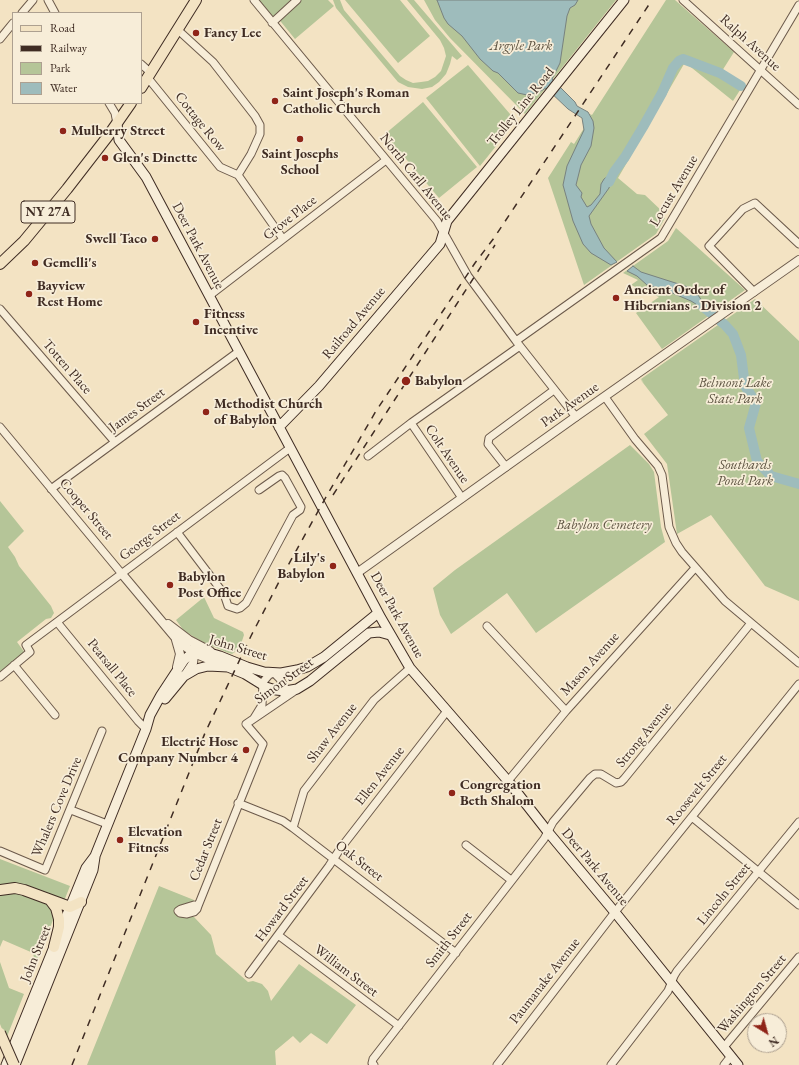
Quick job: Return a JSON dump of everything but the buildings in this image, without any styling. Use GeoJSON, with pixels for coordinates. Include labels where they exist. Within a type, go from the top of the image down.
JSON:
{"type":"FeatureCollection","features":[{"type":"Feature","properties":{"kind":"main road"},"geometry":{"type":"LineString","coordinates":[[142,87],[196,0]]}},
{"type":"Feature","properties":{"kind":"main road","name":"Trolley Line Road"},"geometry":{"type":"LineString","coordinates":[[444,233],[446,221],[624,0]]}},
{"type":"Feature","properties":{"kind":"main road","name":"NY 27A"},"geometry":{"type":"LineString","coordinates":[[0,264],[24,242],[117,124],[130,104]]}},
{"type":"Feature","properties":{"kind":"main road","name":"Deer Park Avenue"},"geometry":{"type":"LineString","coordinates":[[117,124],[120,140],[146,177],[278,427],[390,635],[410,668],[508,781],[738,1065]]}},
{"type":"Feature","properties":{"kind":"main road","name":"Railroad Avenue"},"geometry":{"type":"LineString","coordinates":[[278,427],[292,415],[319,386],[440,244],[444,233]]}},
{"type":"Feature","properties":{"kind":"main road","name":"Simon Street"},"geometry":{"type":"LineString","coordinates":[[336,659],[346,647],[380,616]]}},
{"type":"Feature","properties":{"kind":"main road","name":"Simon Street"},"geometry":{"type":"LineString","coordinates":[[274,673],[288,672],[307,667],[324,657],[380,616]]}},
{"type":"Feature","properties":{"kind":"main road","name":"Simon Street"},"geometry":{"type":"LineString","coordinates":[[297,689],[310,681],[370,633],[379,632],[390,635]]}},
{"type":"Feature","properties":{"kind":"main road","name":"John Street"},"geometry":{"type":"LineString","coordinates":[[15,1065],[81,902],[93,870],[95,856],[107,824],[146,729],[180,674],[187,657],[194,652],[203,651],[258,671],[274,673]]}},
{"type":"Feature","properties":{"kind":"main road","name":"John Street"},"geometry":{"type":"LineString","coordinates":[[180,674],[204,666],[213,665],[228,667]]}},
{"type":"Feature","properties":{"kind":"main road","name":"Cooper Street"},"geometry":{"type":"LineString","coordinates":[[228,667],[284,694],[297,689]]}},
{"type":"Feature","properties":{"kind":"main road","name":"John Street"},"geometry":{"type":"LineString","coordinates":[[6,1065],[86,868],[95,856]]}},
{"type":"Feature","properties":{"kind":"main road"},"geometry":{"type":"LineString","coordinates":[[0,890],[10,888],[20,889],[70,907],[81,902]]}},
{"type":"Feature","properties":{"kind":"main road"},"geometry":{"type":"LineString","coordinates":[[50,900],[56,908],[59,919],[59,927],[54,947]]}},
{"type":"Feature","properties":{"kind":"main road"},"geometry":{"type":"LineString","coordinates":[[0,1033],[15,1065]]}},
{"type":"Feature","properties":{"kind":"street"},"geometry":{"type":"LineString","coordinates":[[23,12],[33,0]]}},
{"type":"Feature","properties":{"kind":"street"},"geometry":{"type":"LineString","coordinates":[[48,0],[54,12]]}},
{"type":"Feature","properties":{"kind":"street","name":"North Carll Avenue"},"geometry":{"type":"LineString","coordinates":[[254,0],[436,220],[468,276],[576,417]]}},
{"type":"Feature","properties":{"kind":"street"},"geometry":{"type":"LineString","coordinates":[[272,23],[297,0]]}},
{"type":"Feature","properties":{"kind":"street","name":"Ralph Avenue"},"geometry":{"type":"LineString","coordinates":[[683,0],[799,105]]}},
{"type":"Feature","properties":{"kind":"street","name":"Locust Avenue"},"geometry":{"type":"LineString","coordinates":[[368,456],[661,238],[799,5]]}},
{"type":"Feature","properties":{"kind":"street"},"geometry":{"type":"LineString","coordinates":[[0,39],[12,24]]}},
{"type":"Feature","properties":{"kind":"street"},"geometry":{"type":"LineString","coordinates":[[178,30],[213,62],[255,116],[260,125],[260,134],[251,154],[238,175],[283,239]]}},
{"type":"Feature","properties":{"kind":"street","name":"Cottage Row"},"geometry":{"type":"LineString","coordinates":[[142,65],[220,167],[238,175]]}},
{"type":"Feature","properties":{"kind":"street"},"geometry":{"type":"LineString","coordinates":[[109,104],[115,113],[117,124]]}},
{"type":"Feature","properties":{"kind":"street","name":"Grove Place"},"geometry":{"type":"LineString","coordinates":[[209,296],[386,160]]}},
{"type":"Feature","properties":{"kind":"street"},"geometry":{"type":"LineString","coordinates":[[754,292],[709,246],[743,209],[755,202],[799,244]]}},
{"type":"Feature","properties":{"kind":"street","name":"Park Avenue"},"geometry":{"type":"LineString","coordinates":[[357,573],[799,260]]}},
{"type":"Feature","properties":{"kind":"street","name":"Totten Place"},"geometry":{"type":"LineString","coordinates":[[0,309],[115,442]]}},
{"type":"Feature","properties":{"kind":"street","name":"James Street"},"geometry":{"type":"LineString","coordinates":[[51,489],[238,352]]}},
{"type":"Feature","properties":{"kind":"street"},"geometry":{"type":"LineString","coordinates":[[506,467],[488,444],[489,438],[554,390]]}},
{"type":"Feature","properties":{"kind":"street"},"geometry":{"type":"LineString","coordinates":[[605,397],[635,439],[658,466],[662,475],[669,527],[676,544],[725,601],[799,663]]}},
{"type":"Feature","properties":{"kind":"street","name":"Colt Avenue"},"geometry":{"type":"LineString","coordinates":[[411,424],[462,498]]}},
{"type":"Feature","properties":{"kind":"street","name":"Cooper Street"},"geometry":{"type":"LineString","coordinates":[[0,427],[176,639],[186,648],[228,667]]}},
{"type":"Feature","properties":{"kind":"street","name":"George Street"},"geometry":{"type":"LineString","coordinates":[[14,665],[30,652],[26,645],[290,448]]}},
{"type":"Feature","properties":{"kind":"street"},"geometry":{"type":"LineString","coordinates":[[177,532],[224,594],[228,606],[237,609],[240,608],[246,603],[293,515],[300,510],[301,507],[285,478],[282,476],[279,476],[259,490]]}},
{"type":"Feature","properties":{"kind":"street","name":"Mason Avenue"},"geometry":{"type":"LineString","coordinates":[[508,781],[566,711],[696,568]]}},
{"type":"Feature","properties":{"kind":"street","name":"Cooper Street"},"geometry":{"type":"LineString","coordinates":[[152,609],[189,640],[220,656]]}},
{"type":"Feature","properties":{"kind":"street","name":"Pearsall Place"},"geometry":{"type":"LineString","coordinates":[[57,622],[146,729]]}},
{"type":"Feature","properties":{"kind":"street","name":"Strong Avenue"},"geometry":{"type":"LineString","coordinates":[[548,832],[553,822],[595,774],[607,776],[616,783],[621,782],[624,779],[751,623]]}},
{"type":"Feature","properties":{"kind":"street"},"geometry":{"type":"LineString","coordinates":[[487,626],[566,711]]}},
{"type":"Feature","properties":{"kind":"street","name":"John Street"},"geometry":{"type":"LineString","coordinates":[[176,639],[180,654],[180,674]]}},
{"type":"Feature","properties":{"kind":"street","name":"John Street"},"geometry":{"type":"LineString","coordinates":[[189,640],[194,652]]}},
{"type":"Feature","properties":{"kind":"street"},"geometry":{"type":"LineString","coordinates":[[0,677],[14,665],[55,715]]}},
{"type":"Feature","properties":{"kind":"street","name":"Shaw Avenue"},"geometry":{"type":"LineString","coordinates":[[293,828],[304,790],[374,700],[410,668]]}},
{"type":"Feature","properties":{"kind":"street"},"geometry":{"type":"LineString","coordinates":[[254,718],[262,705],[262,684],[265,678],[274,673],[283,683],[284,694]]}},
{"type":"Feature","properties":{"kind":"street","name":"Roosevelt Street"},"geometry":{"type":"LineString","coordinates":[[614,912],[799,684]]}},
{"type":"Feature","properties":{"kind":"street","name":"Simon Street"},"geometry":{"type":"LineString","coordinates":[[238,803],[263,744],[246,724],[260,715],[284,694]]}},
{"type":"Feature","properties":{"kind":"street","name":"Ellen Avenue"},"geometry":{"type":"LineString","coordinates":[[334,858],[447,711]]}},
{"type":"Feature","properties":{"kind":"street","name":"Whalers Cove Drive"},"geometry":{"type":"LineString","coordinates":[[0,850],[45,870],[71,810],[102,731]]}},
{"type":"Feature","properties":{"kind":"street","name":"Oak Street"},"geometry":{"type":"LineString","coordinates":[[238,803],[283,821],[334,858],[456,952]]}},
{"type":"Feature","properties":{"kind":"street","name":"Cedar Street"},"geometry":{"type":"LineString","coordinates":[[198,906],[238,803]]}},
{"type":"Feature","properties":{"kind":"street"},"geometry":{"type":"LineString","coordinates":[[71,810],[107,824]]}},
{"type":"Feature","properties":{"kind":"street"},"geometry":{"type":"LineString","coordinates":[[692,817],[799,905]]}},
{"type":"Feature","properties":{"kind":"street","name":"Lincoln Street"},"geometry":{"type":"LineString","coordinates":[[611,1065],[668,991],[677,971],[799,822]]}},
{"type":"Feature","properties":{"kind":"street","name":"Smith Street"},"geometry":{"type":"LineString","coordinates":[[373,1064],[373,1058],[548,832]]}},
{"type":"Feature","properties":{"kind":"street"},"geometry":{"type":"LineString","coordinates":[[466,845],[511,880]]}},
{"type":"Feature","properties":{"kind":"street","name":"Howard Street"},"geometry":{"type":"LineString","coordinates":[[249,974],[334,858]]}},
{"type":"Feature","properties":{"kind":"street","name":"Paumanake Avenue"},"geometry":{"type":"LineString","coordinates":[[497,1065],[614,912]]}},
{"type":"Feature","properties":{"kind":"street","name":"William Street"},"geometry":{"type":"LineString","coordinates":[[278,935],[399,1026]]}},
{"type":"Feature","properties":{"kind":"street","name":"Washington Street"},"geometry":{"type":"LineString","coordinates":[[724,1047],[799,957]]}},
{"type":"Feature","properties":{"kind":"street"},"geometry":{"type":"LineString","coordinates":[[724,1065],[731,1056]]}},
{"type":"Feature","properties":{"kind":"green space"},"geometry":{"type":"Polygon","coordinates":[[[259,0],[328,0],[334,6],[295,39],[277,17],[274,18],[259,0]]]}},
{"type":"Feature","properties":{"kind":"green space"},"geometry":{"type":"Polygon","coordinates":[[[333,0],[340,0],[344,10],[400,76],[406,80],[413,83],[428,81],[435,77],[441,71],[446,56],[440,40],[407,0],[414,0],[462,56],[457,60],[452,56],[446,74],[432,87],[422,89],[408,87],[398,82],[336,8],[333,0]]]}},
{"type":"Feature","properties":{"kind":"green space"},"geometry":{"type":"Polygon","coordinates":[[[345,0],[400,0],[430,36],[398,63],[345,0]]]}},
{"type":"Feature","properties":{"kind":"green space","name":"Argyle Park"},"geometry":{"type":"Polygon","coordinates":[[[424,0],[616,0],[525,114],[450,38],[435,20],[424,0]]]}},
{"type":"Feature","properties":{"kind":"green space"},"geometry":{"type":"Polygon","coordinates":[[[666,0],[675,0],[734,52],[722,71],[741,83],[742,87],[733,101],[687,64],[684,64],[618,178],[637,194],[645,195],[664,213],[662,216],[665,218],[656,234],[584,285],[548,178],[571,142],[574,144],[591,117],[590,114],[592,115],[666,0]]]}},
{"type":"Feature","properties":{"kind":"green space"},"geometry":{"type":"Polygon","coordinates":[[[468,65],[510,114],[509,130],[480,166],[426,98],[468,65]]]}},
{"type":"Feature","properties":{"kind":"green space"},"geometry":{"type":"Polygon","coordinates":[[[423,102],[477,167],[439,198],[385,134],[423,102]]]}},
{"type":"Feature","properties":{"kind":"green space"},"geometry":{"type":"Polygon","coordinates":[[[676,228],[745,290],[662,349],[636,313],[659,297],[631,285],[638,280],[623,273],[668,241],[676,228]]]}},
{"type":"Feature","properties":{"kind":"green space","name":"Southards Pond Park"},"geometry":{"type":"Polygon","coordinates":[[[755,299],[799,341],[799,601],[765,586],[711,515],[677,534],[667,464],[644,434],[668,415],[640,379],[644,383],[641,379],[755,299]]]}},
{"type":"Feature","properties":{"kind":"green space","name":"Babylon Cemetery"},"geometry":{"type":"Polygon","coordinates":[[[630,445],[649,464],[654,472],[661,527],[665,542],[536,633],[507,593],[451,634],[440,615],[433,588],[455,570],[630,445]]]}},
{"type":"Feature","properties":{"kind":"green space"},"geometry":{"type":"Polygon","coordinates":[[[0,501],[24,531],[8,547],[19,566],[51,606],[54,613],[51,618],[46,619],[17,642],[25,653],[0,673],[0,501]]]}},
{"type":"Feature","properties":{"kind":"green space"},"geometry":{"type":"Polygon","coordinates":[[[204,597],[214,618],[243,632],[244,635],[238,650],[232,654],[203,642],[184,631],[176,620],[204,597]]]}},
{"type":"Feature","properties":{"kind":"green space"},"geometry":{"type":"Polygon","coordinates":[[[0,859],[70,886],[64,901],[16,884],[0,885],[0,859]]]}},
{"type":"Feature","properties":{"kind":"green space"},"geometry":{"type":"Polygon","coordinates":[[[159,886],[194,900],[187,916],[194,917],[211,935],[216,954],[248,982],[253,981],[262,984],[268,991],[271,1001],[299,964],[356,1005],[327,1044],[311,1033],[300,1043],[293,1036],[275,1051],[276,1065],[87,1065],[159,886]]]}},
{"type":"Feature","properties":{"kind":"green space"},"geometry":{"type":"Polygon","coordinates":[[[16,891],[45,901],[55,915],[32,973],[34,958],[33,953],[3,940],[0,947],[0,893],[16,891]]]}},
{"type":"Feature","properties":{"kind":"green space"},"geometry":{"type":"Polygon","coordinates":[[[0,962],[9,988],[24,994],[6,1039],[0,1024],[0,962]]]}},
{"type":"Feature","properties":{"kind":"water","name":"Argyle Park"},"geometry":{"type":"Polygon","coordinates":[[[437,0],[578,0],[575,5],[570,8],[567,16],[560,63],[552,79],[575,102],[577,106],[588,112],[593,121],[594,128],[591,146],[581,165],[576,185],[582,193],[581,197],[587,207],[591,205],[600,194],[601,184],[604,179],[614,172],[609,188],[589,216],[591,224],[604,248],[617,262],[611,265],[591,253],[583,244],[573,221],[563,185],[567,166],[584,130],[582,118],[568,109],[546,88],[539,92],[527,95],[518,93],[498,73],[493,71],[480,59],[462,36],[448,24],[437,0]]]}},
{"type":"Feature","properties":{"kind":"water"},"geometry":{"type":"Polygon","coordinates":[[[633,266],[641,272],[688,287],[696,292],[702,301],[715,311],[708,316],[699,306],[691,301],[663,289],[647,285],[637,276],[627,271],[633,266]]]}},
{"type":"Feature","properties":{"kind":"waterway"},"geometry":{"type":"LineString","coordinates":[[609,182],[643,127],[662,93],[673,68],[679,61],[683,59],[720,73],[741,86]]}},
{"type":"Feature","properties":{"kind":"waterway"},"geometry":{"type":"LineString","coordinates":[[701,305],[725,325],[733,334],[741,355],[745,386],[756,403],[749,428],[757,461],[771,476],[799,484]]}},
{"type":"Feature","properties":{"kind":"railway"},"geometry":{"type":"LineString","coordinates":[[72,1065],[205,733],[251,636],[281,578],[376,411],[475,263],[494,238],[652,0]]}},
{"type":"Feature","properties":{"kind":"railway"},"geometry":{"type":"LineString","coordinates":[[333,495],[495,245]]}},
{"type":"Feature","properties":{"kind":"place","name":"Fancy Lee"},"geometry":{"type":"Point","coordinates":[196,33]}},
{"type":"Feature","properties":{"kind":"place","name":"Saint Joseph's Roman Catholic Church"},"geometry":{"type":"Point","coordinates":[275,101]}},
{"type":"Feature","properties":{"kind":"place","name":"Mulberry Street"},"geometry":{"type":"Point","coordinates":[63,131]}},
{"type":"Feature","properties":{"kind":"place","name":"Saint Josephs School"},"geometry":{"type":"Point","coordinates":[300,139]}},
{"type":"Feature","properties":{"kind":"place","name":"Glen's Dinette"},"geometry":{"type":"Point","coordinates":[105,158]}},
{"type":"Feature","properties":{"kind":"place","name":"Swell Taco"},"geometry":{"type":"Point","coordinates":[155,239]}},
{"type":"Feature","properties":{"kind":"place","name":"Gemelli's"},"geometry":{"type":"Point","coordinates":[35,263]}},
{"type":"Feature","properties":{"kind":"place","name":"Bayview Rest Home"},"geometry":{"type":"Point","coordinates":[29,294]}},
{"type":"Feature","properties":{"kind":"place","name":"Ancient Order of Hibernians - Division 2"},"geometry":{"type":"Point","coordinates":[616,298]}},
{"type":"Feature","properties":{"kind":"place","name":"Fitness Incentive"},"geometry":{"type":"Point","coordinates":[196,322]}},
{"type":"Feature","properties":{"kind":"place","name":"Babylon"},"geometry":{"type":"Point","coordinates":[406,381]}},
{"type":"Feature","properties":{"kind":"place","name":"Methodist Church of Babylon"},"geometry":{"type":"Point","coordinates":[206,412]}},
{"type":"Feature","properties":{"kind":"place","name":"Lily's Babylon"},"geometry":{"type":"Point","coordinates":[333,566]}},
{"type":"Feature","properties":{"kind":"place","name":"Babylon Post Office"},"geometry":{"type":"Point","coordinates":[170,585]}},
{"type":"Feature","properties":{"kind":"place","name":"Electric Hose Company Number 4"},"geometry":{"type":"Point","coordinates":[246,750]}},
{"type":"Feature","properties":{"kind":"place","name":"Congregation Beth Shalom"},"geometry":{"type":"Point","coordinates":[452,793]}},
{"type":"Feature","properties":{"kind":"place","name":"Elevation Fitness"},"geometry":{"type":"Point","coordinates":[120,840]}},
{"type":"Feature","properties":{"kind":"park label","name":"Belmont Lake State Park"},"geometry":{"type":"Point","coordinates":[735,392]}}]}
